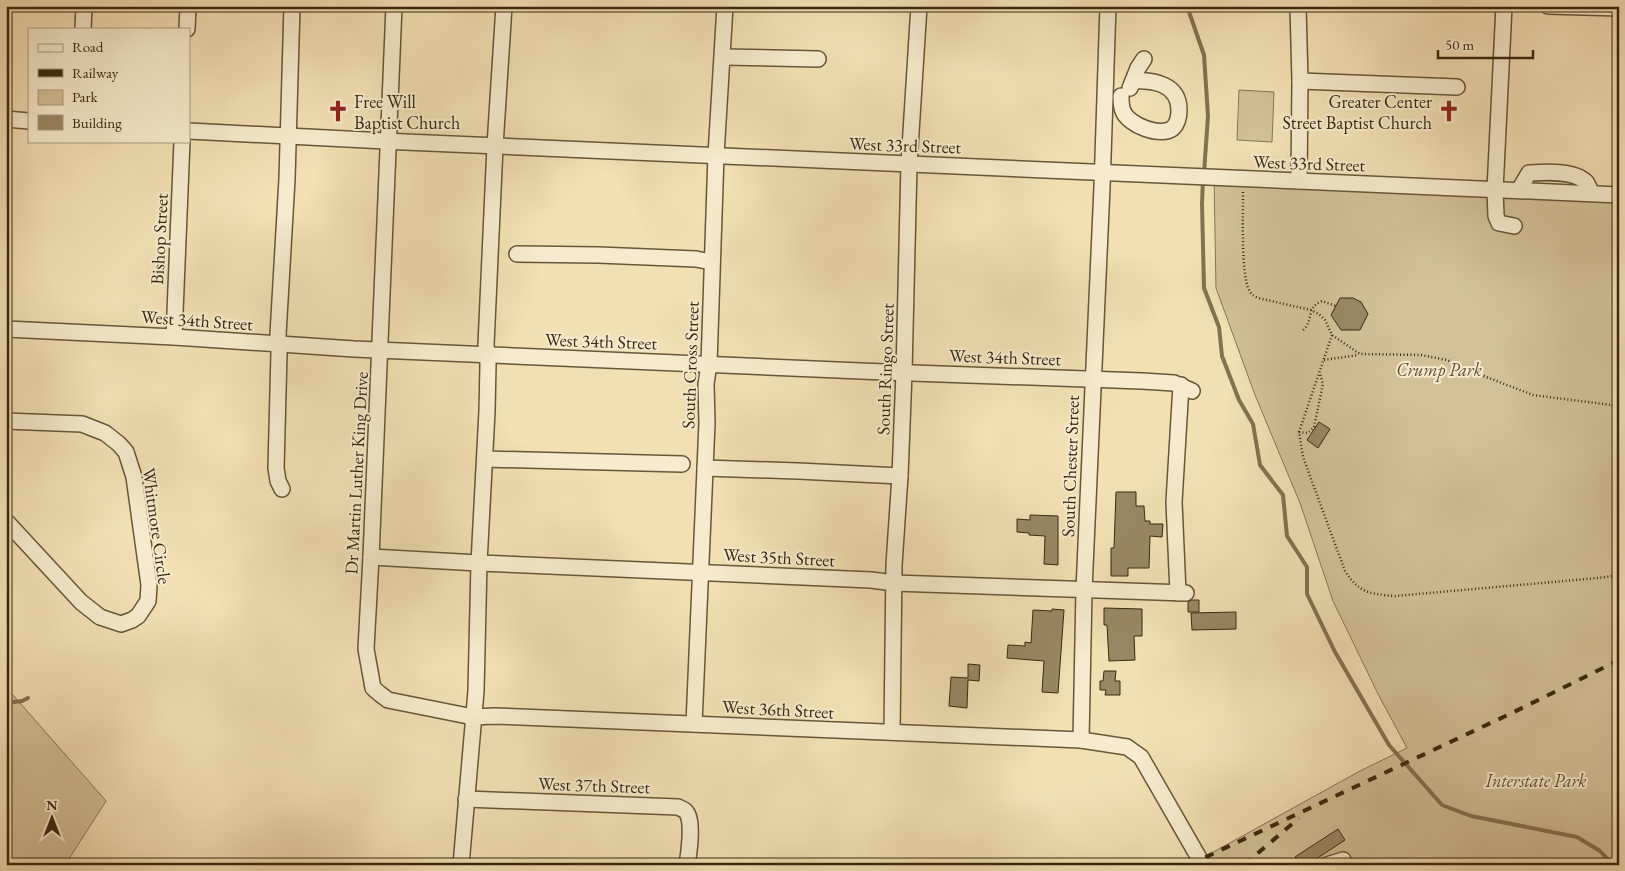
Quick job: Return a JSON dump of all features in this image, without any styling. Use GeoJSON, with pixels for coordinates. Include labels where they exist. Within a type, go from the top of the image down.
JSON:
{"type":"FeatureCollection","features":[{"type":"Feature","properties":{"kind":"street"},"geometry":{"type":"LineString","coordinates":[[83,28],[84,6]]}},
{"type":"Feature","properties":{"kind":"street"},"geometry":{"type":"LineString","coordinates":[[187,28],[188,6]]}},
{"type":"Feature","properties":{"kind":"street"},"geometry":{"type":"LineString","coordinates":[[282,489],[278,481],[276,468],[278,344],[292,6]]}},
{"type":"Feature","properties":{"kind":"street","name":"Dr Martin Luther King Drive"},"geometry":{"type":"LineString","coordinates":[[394,6],[366,649],[374,688],[388,700],[473,717]]}},
{"type":"Feature","properties":{"kind":"street"},"geometry":{"type":"LineString","coordinates":[[461,865],[478,631],[495,146],[504,6]]}},
{"type":"Feature","properties":{"kind":"street","name":"South Cross Street"},"geometry":{"type":"LineString","coordinates":[[694,724],[716,155],[726,6]]}},
{"type":"Feature","properties":{"kind":"street","name":"South Ringo Street"},"geometry":{"type":"LineString","coordinates":[[892,732],[894,583],[904,372],[909,164],[919,6]]}},
{"type":"Feature","properties":{"kind":"street","name":"South Chester Street"},"geometry":{"type":"LineString","coordinates":[[1081,740],[1084,590],[1095,364],[1108,6]]}},
{"type":"Feature","properties":{"kind":"street"},"geometry":{"type":"LineString","coordinates":[[1298,6],[1300,81],[1299,181]]}},
{"type":"Feature","properties":{"kind":"street"},"geometry":{"type":"LineString","coordinates":[[1504,6],[1495,190],[1496,216],[1498,224],[1514,226]]}},
{"type":"Feature","properties":{"kind":"street"},"geometry":{"type":"LineString","coordinates":[[1548,6],[1619,8]]}},
{"type":"Feature","properties":{"kind":"street"},"geometry":{"type":"LineString","coordinates":[[723,57],[818,59]]}},
{"type":"Feature","properties":{"kind":"street"},"geometry":{"type":"LineString","coordinates":[[1104,97],[1121,96],[1130,88],[1144,58]]}},
{"type":"Feature","properties":{"kind":"street"},"geometry":{"type":"LineString","coordinates":[[1121,96],[1123,112],[1134,124],[1157,131],[1166,131],[1173,128],[1178,120],[1179,108],[1175,92],[1169,87],[1155,82],[1134,81]]}},
{"type":"Feature","properties":{"kind":"street"},"geometry":{"type":"LineString","coordinates":[[1300,81],[1457,86]]}},
{"type":"Feature","properties":{"kind":"street"},"geometry":{"type":"LineString","coordinates":[[6,119],[28,121]]}},
{"type":"Feature","properties":{"kind":"street","name":"West 33rd Street"},"geometry":{"type":"LineString","coordinates":[[190,131],[1495,190],[1592,193],[1616,191]]}},
{"type":"Feature","properties":{"kind":"street","name":"Bishop Street"},"geometry":{"type":"LineString","coordinates":[[174,337],[182,142]]}},
{"type":"Feature","properties":{"kind":"street"},"geometry":{"type":"LineString","coordinates":[[517,254],[598,255],[712,262]]}},
{"type":"Feature","properties":{"kind":"street","name":"West 34th Street"},"geometry":{"type":"LineString","coordinates":[[6,329],[487,355],[1093,378],[1174,383],[1187,388],[1174,502],[1182,593]]}},
{"type":"Feature","properties":{"kind":"street","name":"Whitmore Circle"},"geometry":{"type":"LineString","coordinates":[[6,421],[82,424],[106,433],[126,452],[134,477],[149,584],[148,601],[132,620],[121,624],[100,617],[81,602],[6,521]]}},
{"type":"Feature","properties":{"kind":"street"},"geometry":{"type":"LineString","coordinates":[[485,459],[682,464]]}},
{"type":"Feature","properties":{"kind":"street"},"geometry":{"type":"LineString","coordinates":[[705,468],[798,470],[900,476]]}},
{"type":"Feature","properties":{"kind":"street","name":"West 35th Street"},"geometry":{"type":"LineString","coordinates":[[371,557],[871,580],[894,583],[1182,593]]}},
{"type":"Feature","properties":{"kind":"street","name":"West 36th Street"},"geometry":{"type":"LineString","coordinates":[[473,717],[494,716],[1081,740]]}},
{"type":"Feature","properties":{"kind":"street"},"geometry":{"type":"LineString","coordinates":[[1081,740],[1127,747],[1142,757],[1203,865]]}},
{"type":"Feature","properties":{"kind":"street","name":"West 37th Street"},"geometry":{"type":"LineString","coordinates":[[466,799],[678,807],[689,816],[687,865]]}},
{"type":"Feature","properties":{"kind":"street"},"geometry":{"type":"LineString","coordinates":[[1327,865],[1343,860]]}},
{"type":"Feature","properties":{"kind":"path"},"geometry":{"type":"LineString","coordinates":[[1242,191],[1245,265],[1248,289],[1252,295],[1311,310],[1325,320],[1332,335],[1360,354]]}},
{"type":"Feature","properties":{"kind":"path"},"geometry":{"type":"LineString","coordinates":[[1303,330],[1308,324],[1311,310],[1316,303],[1322,301],[1336,306]]}},
{"type":"Feature","properties":{"kind":"path"},"geometry":{"type":"LineString","coordinates":[[1332,335],[1299,432],[1303,457],[1345,571],[1350,580],[1360,589],[1395,596],[1619,575]]}},
{"type":"Feature","properties":{"kind":"path"},"geometry":{"type":"LineString","coordinates":[[1324,360],[1360,354],[1437,357],[1533,395],[1619,406]]}},
{"type":"Feature","properties":{"kind":"path"},"geometry":{"type":"LineString","coordinates":[[1299,432],[1308,433],[1314,427],[1322,384],[1320,373]]}},
{"type":"Feature","properties":{"kind":"green space"},"geometry":{"type":"Polygon","coordinates":[[[1239,90],[1274,92],[1272,142],[1237,140],[1239,90]]]}},
{"type":"Feature","properties":{"kind":"green space","name":"Crump Park"},"geometry":{"type":"Polygon","coordinates":[[[1214,177],[1619,197],[1619,865],[1198,865],[1199,860],[1360,771],[1407,748],[1378,694],[1333,601],[1300,503],[1255,395],[1216,288],[1214,177]]]}},
{"type":"Feature","properties":{"kind":"green space"},"geometry":{"type":"Polygon","coordinates":[[[6,687],[106,801],[65,865],[6,865],[6,687]]]}},
{"type":"Feature","properties":{"kind":"building"},"geometry":{"type":"Polygon","coordinates":[[[1340,298],[1353,298],[1361,302],[1368,314],[1360,330],[1341,330],[1331,315],[1340,298]]]}},
{"type":"Feature","properties":{"kind":"building"},"geometry":{"type":"Polygon","coordinates":[[[1319,422],[1330,429],[1318,448],[1307,440],[1319,422]]]}},
{"type":"Feature","properties":{"kind":"building"},"geometry":{"type":"Polygon","coordinates":[[[1116,492],[1136,492],[1136,506],[1144,506],[1145,521],[1150,521],[1150,524],[1163,524],[1162,537],[1150,536],[1149,568],[1128,568],[1128,576],[1111,576],[1111,548],[1114,548],[1116,492]]]}},
{"type":"Feature","properties":{"kind":"building"},"geometry":{"type":"Polygon","coordinates":[[[1030,515],[1058,516],[1058,565],[1044,564],[1045,536],[1017,532],[1017,519],[1030,520],[1030,515]]]}},
{"type":"Feature","properties":{"kind":"building"},"geometry":{"type":"Polygon","coordinates":[[[1199,600],[1199,612],[1188,612],[1188,602],[1199,600]]]}},
{"type":"Feature","properties":{"kind":"building"},"geometry":{"type":"Polygon","coordinates":[[[1104,608],[1142,609],[1142,636],[1134,636],[1135,660],[1109,661],[1107,625],[1104,625],[1104,608]]]}},
{"type":"Feature","properties":{"kind":"building"},"geometry":{"type":"Polygon","coordinates":[[[1052,609],[1064,610],[1058,693],[1042,692],[1044,661],[1007,658],[1008,645],[1025,646],[1025,642],[1031,643],[1033,610],[1052,611],[1052,609]]]}},
{"type":"Feature","properties":{"kind":"building"},"geometry":{"type":"Polygon","coordinates":[[[1236,612],[1236,629],[1192,630],[1191,613],[1236,612]]]}},
{"type":"Feature","properties":{"kind":"building"},"geometry":{"type":"Polygon","coordinates":[[[968,664],[980,665],[979,681],[968,680],[967,708],[949,706],[951,677],[968,678],[968,664]]]}},
{"type":"Feature","properties":{"kind":"building"},"geometry":{"type":"Polygon","coordinates":[[[1104,671],[1116,671],[1115,681],[1120,681],[1120,695],[1105,695],[1106,690],[1100,690],[1100,681],[1103,681],[1104,671]]]}},
{"type":"Feature","properties":{"kind":"building"},"geometry":{"type":"Polygon","coordinates":[[[1338,829],[1345,840],[1307,865],[1300,865],[1295,857],[1338,829]]]}},
{"type":"Feature","properties":{"kind":"waterway"},"geometry":{"type":"LineString","coordinates":[[1187,6],[1204,55],[1208,116],[1204,173]]}},
{"type":"Feature","properties":{"kind":"waterway"},"geometry":{"type":"LineString","coordinates":[[1203,180],[1204,288],[1219,327],[1222,356],[1239,400],[1253,424],[1260,465],[1283,495],[1287,536],[1307,567],[1307,594],[1335,652],[1389,745],[1442,805],[1471,816],[1577,837],[1600,851],[1613,865]]}},
{"type":"Feature","properties":{"kind":"waterway"},"geometry":{"type":"LineString","coordinates":[[6,703],[22,701],[28,698]]}},
{"type":"Feature","properties":{"kind":"railway"},"geometry":{"type":"LineString","coordinates":[[1189,865],[1514,712],[1619,660]]}},
{"type":"Feature","properties":{"kind":"railway"},"geometry":{"type":"LineString","coordinates":[[1244,865],[1299,818]]}},
{"type":"Feature","properties":{"kind":"place","name":"Free Will Baptist Church"},"geometry":{"type":"Point","coordinates":[338,111]}},
{"type":"Feature","properties":{"kind":"place","name":"Greater Center Street Baptist Church"},"geometry":{"type":"Point","coordinates":[1449,111]}},
{"type":"Feature","properties":{"kind":"park label","name":"Interstate Park"},"geometry":{"type":"Point","coordinates":[1536,780]}}]}
